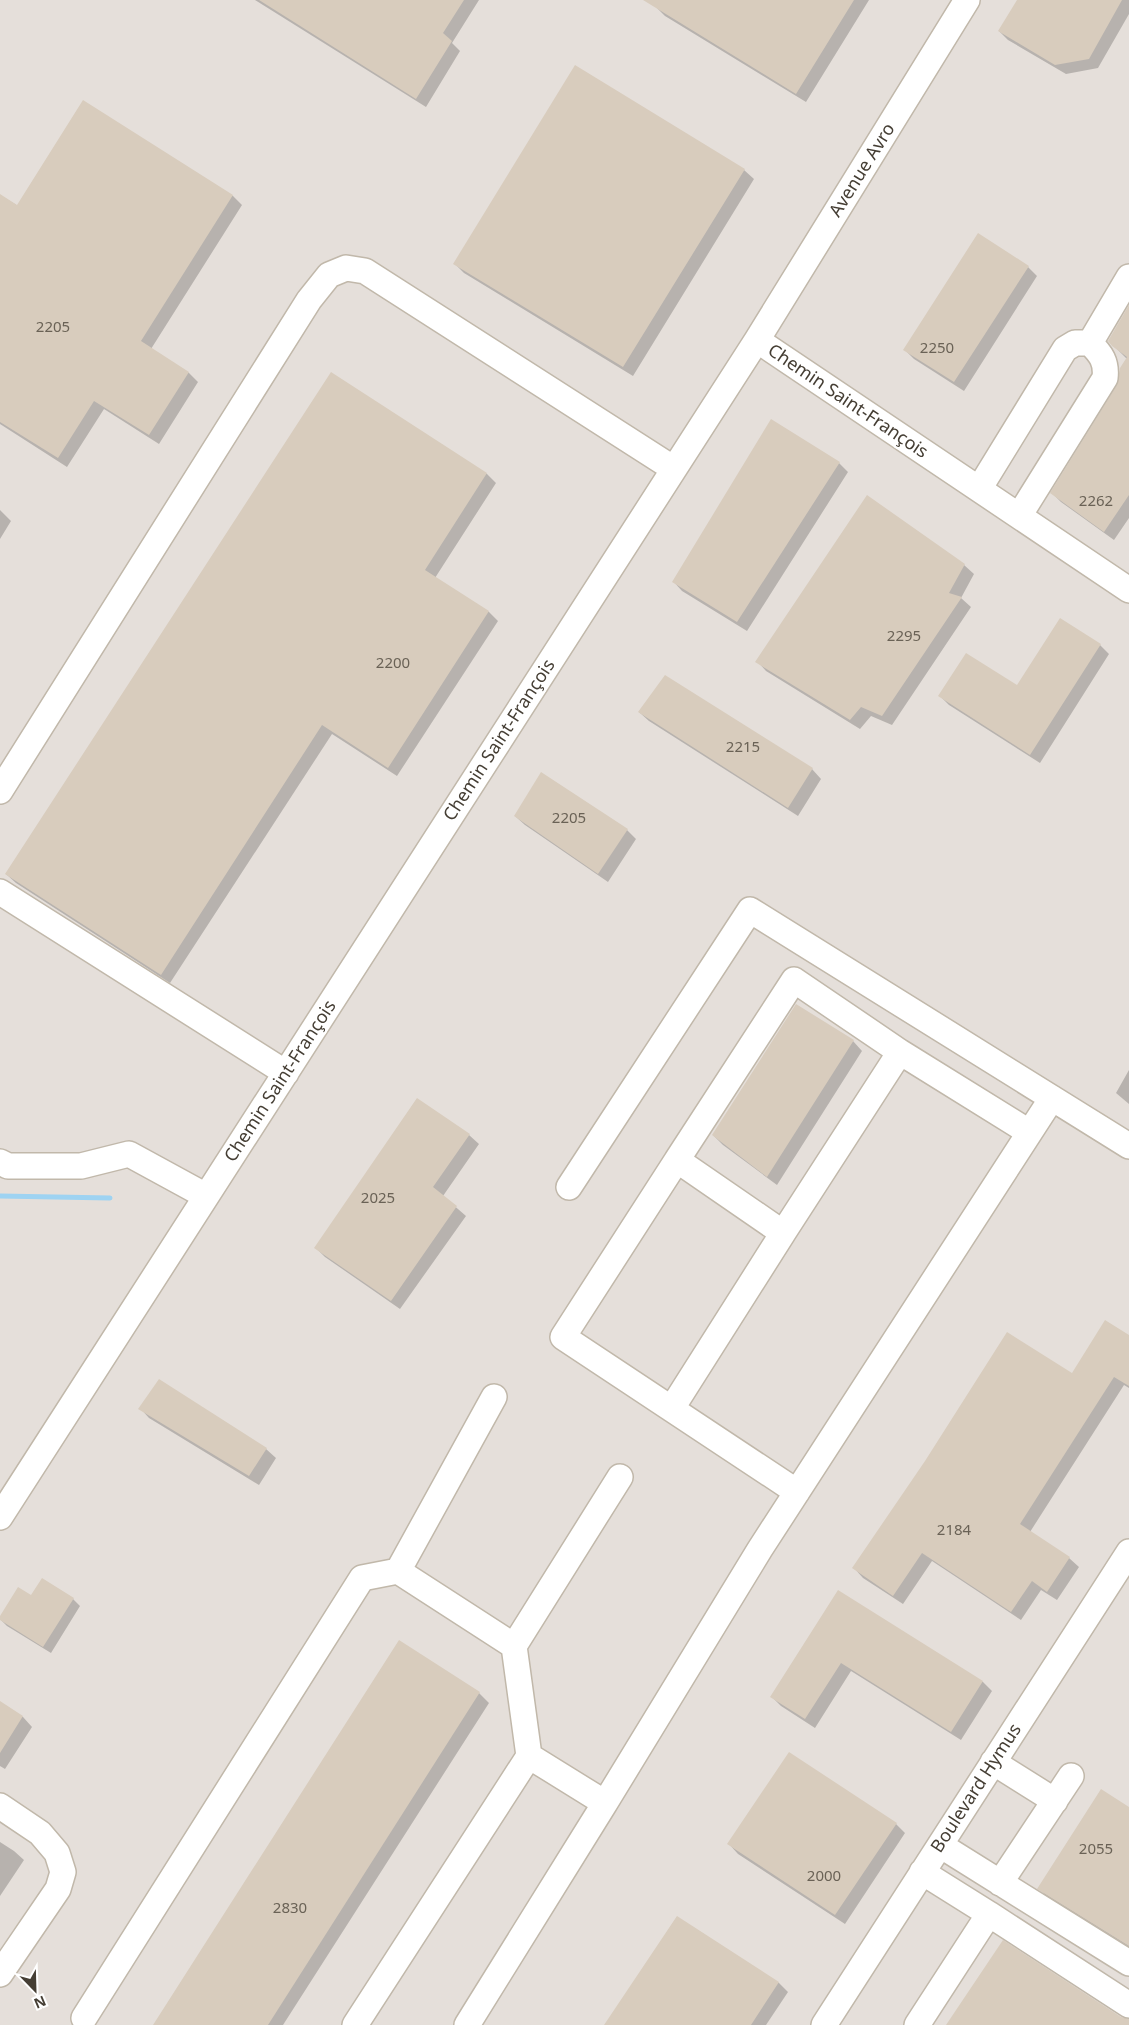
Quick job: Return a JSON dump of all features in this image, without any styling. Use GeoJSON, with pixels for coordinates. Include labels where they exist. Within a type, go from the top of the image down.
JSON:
{"type":"FeatureCollection","features":[{"type":"Feature","properties":{"kind":"street","name":"Avenue Avro"},"geometry":{"type":"LineString","coordinates":[[757,340],[967,0]]}},
{"type":"Feature","properties":{"kind":"street"},"geometry":{"type":"LineString","coordinates":[[0,791],[309,300],[330,275],[346,268],[364,271],[674,469]]}},
{"type":"Feature","properties":{"kind":"street"},"geometry":{"type":"LineString","coordinates":[[1090,343],[1129,277]]}},
{"type":"Feature","properties":{"kind":"street","name":"Chemin Saint-François"},"geometry":{"type":"LineString","coordinates":[[0,1517],[757,340],[1129,590]]}},
{"type":"Feature","properties":{"kind":"street"},"geometry":{"type":"LineString","coordinates":[[979,489],[1065,349],[1075,343],[1090,343],[1102,355],[1106,367],[1105,378],[1019,516]]}},
{"type":"Feature","properties":{"kind":"street"},"geometry":{"type":"LineString","coordinates":[[0,892],[286,1073]]}},
{"type":"Feature","properties":{"kind":"street"},"geometry":{"type":"LineString","coordinates":[[569,1187],[750,910],[1129,1146]]}},
{"type":"Feature","properties":{"kind":"street"},"geometry":{"type":"LineString","coordinates":[[797,1492],[563,1337],[677,1160],[794,980],[900,1052],[1029,1132]]}},
{"type":"Feature","properties":{"kind":"street"},"geometry":{"type":"LineString","coordinates":[[672,1408],[900,1052]]}},
{"type":"Feature","properties":{"kind":"street"},"geometry":{"type":"LineString","coordinates":[[467,2025],[797,1492],[1052,1098]]}},
{"type":"Feature","properties":{"kind":"street"},"geometry":{"type":"LineString","coordinates":[[0,1162],[8,1166],[81,1166],[129,1154],[206,1196]]}},
{"type":"Feature","properties":{"kind":"street"},"geometry":{"type":"LineString","coordinates":[[677,1160],[783,1233]]}},
{"type":"Feature","properties":{"kind":"street"},"geometry":{"type":"LineString","coordinates":[[398,1571],[494,1397]]}},
{"type":"Feature","properties":{"kind":"street"},"geometry":{"type":"LineString","coordinates":[[355,2025],[529,1756],[514,1646],[620,1477]]}},
{"type":"Feature","properties":{"kind":"street","name":"Boulevard Hymus"},"geometry":{"type":"LineString","coordinates":[[824,2025],[1129,1552]]}},
{"type":"Feature","properties":{"kind":"street"},"geometry":{"type":"LineString","coordinates":[[84,2018],[362,1578],[398,1571],[514,1646]]}},
{"type":"Feature","properties":{"kind":"street"},"geometry":{"type":"LineString","coordinates":[[529,1756],[605,1803]]}},
{"type":"Feature","properties":{"kind":"street"},"geometry":{"type":"LineString","coordinates":[[993,1762],[1055,1800]]}},
{"type":"Feature","properties":{"kind":"street"},"geometry":{"type":"LineString","coordinates":[[1000,1883],[1071,1776]]}},
{"type":"Feature","properties":{"kind":"street"},"geometry":{"type":"LineString","coordinates":[[0,1806],[40,1833],[57,1852],[63,1872],[58,1889],[0,1974]]}},
{"type":"Feature","properties":{"kind":"street"},"geometry":{"type":"LineString","coordinates":[[940,1845],[1129,1963]]}},
{"type":"Feature","properties":{"kind":"street"},"geometry":{"type":"LineString","coordinates":[[922,1872],[1129,2005]]}},
{"type":"Feature","properties":{"kind":"street"},"geometry":{"type":"LineString","coordinates":[[917,2025],[989,1914]]}},
{"type":"Feature","properties":{"kind":"shaded area"},"geometry":{"type":"Polygon","coordinates":[[[0,0],[1129,0],[1129,2025],[0,2025],[0,0]]]}},
{"type":"Feature","properties":{"kind":"building"},"geometry":{"type":"Polygon","coordinates":[[[259,0],[464,0],[443,33],[452,41],[416,99],[259,0]]]}},
{"type":"Feature","properties":{"kind":"building"},"geometry":{"type":"Polygon","coordinates":[[[643,0],[854,0],[796,94],[643,0]]]}},
{"type":"Feature","properties":{"kind":"building"},"geometry":{"type":"Polygon","coordinates":[[[1017,0],[1122,0],[1089,59],[1055,65],[998,31],[1017,0]]]}},
{"type":"Feature","properties":{"kind":"building"},"geometry":{"type":"Polygon","coordinates":[[[575,65],[745,169],[623,367],[453,264],[575,65]]]}},
{"type":"Feature","properties":{"kind":"building"},"geometry":{"type":"Polygon","coordinates":[[[83,100],[233,195],[141,341],[189,372],[149,435],[94,401],[58,458],[0,422],[0,194],[17,205],[83,100]]]}},
{"type":"Feature","properties":{"kind":"building"},"geometry":{"type":"Polygon","coordinates":[[[978,233],[1029,266],[954,382],[903,350],[978,233]]]}},
{"type":"Feature","properties":{"kind":"building"},"geometry":{"type":"Polygon","coordinates":[[[1129,305],[1129,495],[1104,532],[1050,493],[1117,385],[1120,368],[1127,357],[1108,341],[1129,305]]]}},
{"type":"Feature","properties":{"kind":"building"},"geometry":{"type":"Polygon","coordinates":[[[331,372],[487,473],[425,570],[489,611],[388,768],[322,725],[161,975],[5,874],[331,372]]]}},
{"type":"Feature","properties":{"kind":"building"},"geometry":{"type":"Polygon","coordinates":[[[771,419],[840,462],[737,622],[672,582],[771,419]]]}},
{"type":"Feature","properties":{"kind":"building"},"geometry":{"type":"Polygon","coordinates":[[[867,495],[965,564],[949,593],[962,597],[882,716],[861,707],[850,720],[755,662],[867,495]]]}},
{"type":"Feature","properties":{"kind":"building"},"geometry":{"type":"Polygon","coordinates":[[[1060,618],[1101,644],[1030,755],[938,696],[966,653],[1017,685],[1060,618]]]}},
{"type":"Feature","properties":{"kind":"building"},"geometry":{"type":"Polygon","coordinates":[[[665,675],[813,768],[788,808],[638,712],[665,675]]]}},
{"type":"Feature","properties":{"kind":"building"},"geometry":{"type":"Polygon","coordinates":[[[541,772],[628,829],[598,874],[514,816],[541,772]]]}},
{"type":"Feature","properties":{"kind":"building"},"geometry":{"type":"Polygon","coordinates":[[[796,1004],[854,1040],[767,1177],[712,1135],[796,1004]]]}},
{"type":"Feature","properties":{"kind":"building"},"geometry":{"type":"Polygon","coordinates":[[[417,1098],[470,1134],[433,1187],[457,1206],[391,1301],[314,1248],[417,1098]]]}},
{"type":"Feature","properties":{"kind":"building"},"geometry":{"type":"Polygon","coordinates":[[[1105,1320],[1129,1335],[1129,1386],[1114,1377],[1020,1524],[1070,1557],[1047,1592],[1032,1581],[1011,1612],[922,1553],[893,1596],[852,1568],[925,1461],[1007,1332],[1072,1373],[1105,1320]]]}},
{"type":"Feature","properties":{"kind":"building"},"geometry":{"type":"Polygon","coordinates":[[[159,1379],[267,1448],[249,1476],[138,1409],[159,1379]]]}},
{"type":"Feature","properties":{"kind":"building"},"geometry":{"type":"Polygon","coordinates":[[[42,1578],[74,1598],[43,1647],[0,1620],[0,1616],[18,1587],[31,1595],[42,1578]]]}},
{"type":"Feature","properties":{"kind":"building"},"geometry":{"type":"Polygon","coordinates":[[[838,1590],[983,1681],[951,1732],[841,1663],[805,1719],[770,1697],[838,1590]]]}},
{"type":"Feature","properties":{"kind":"building"},"geometry":{"type":"Polygon","coordinates":[[[399,1640],[480,1692],[268,2025],[153,2025],[399,1640]]]}},
{"type":"Feature","properties":{"kind":"building"},"geometry":{"type":"Polygon","coordinates":[[[0,1701],[23,1716],[0,1753],[0,1701]]]}},
{"type":"Feature","properties":{"kind":"building"},"geometry":{"type":"Polygon","coordinates":[[[789,1752],[897,1823],[835,1915],[727,1844],[789,1752]]]}},
{"type":"Feature","properties":{"kind":"building"},"geometry":{"type":"Polygon","coordinates":[[[1101,1789],[1129,1807],[1129,1946],[1037,1889],[1101,1789]]]}},
{"type":"Feature","properties":{"kind":"building"},"geometry":{"type":"Polygon","coordinates":[[[677,1916],[779,1982],[751,2025],[604,2025],[677,1916]]]}},
{"type":"Feature","properties":{"kind":"building"},"geometry":{"type":"Polygon","coordinates":[[[1003,1940],[1121,2017],[1129,2019],[1129,2025],[946,2025],[1003,1940]]]}},
{"type":"Feature","properties":{"kind":"waterway"},"geometry":{"type":"LineString","coordinates":[[0,1196],[110,1198]]}}]}
